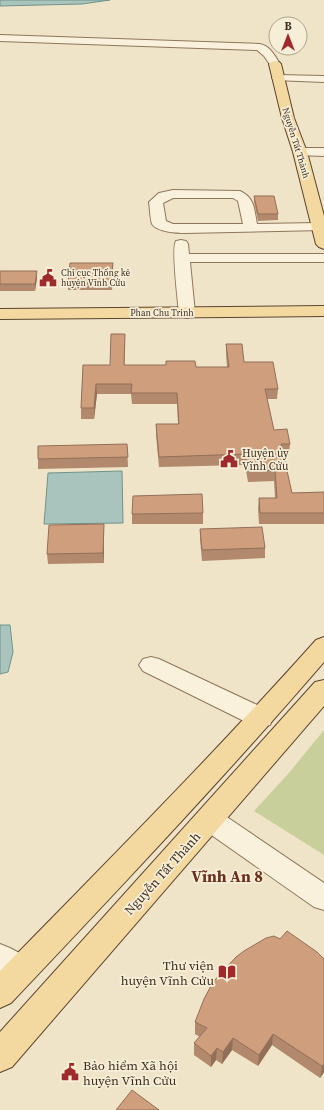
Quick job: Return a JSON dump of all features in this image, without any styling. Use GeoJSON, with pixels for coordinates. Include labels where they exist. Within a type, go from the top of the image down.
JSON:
{"type":"FeatureCollection","features":[{"type":"Feature","properties":{"kind":"main road","name":"Nguyễn Tất Thành"},"geometry":{"type":"LineString","coordinates":[[275,64],[288,118],[300,152],[324,244]]}},
{"type":"Feature","properties":{"kind":"main road","name":"Phan Chu Trinh"},"geometry":{"type":"LineString","coordinates":[[0,314],[324,311]]}},
{"type":"Feature","properties":{"kind":"main road"},"geometry":{"type":"LineString","coordinates":[[0,993],[11,963],[182,804],[261,718],[324,646]]}},
{"type":"Feature","properties":{"kind":"main road","name":"Nguyễn Tất Thành"},"geometry":{"type":"LineString","coordinates":[[0,1056],[324,689]]}},
{"type":"Feature","properties":{"kind":"main road"},"geometry":{"type":"LineString","coordinates":[[182,804],[209,820]]}},
{"type":"Feature","properties":{"kind":"street"},"geometry":{"type":"LineString","coordinates":[[0,38],[260,47],[268,54],[275,64]]}},
{"type":"Feature","properties":{"kind":"street"},"geometry":{"type":"LineString","coordinates":[[278,78],[324,79]]}},
{"type":"Feature","properties":{"kind":"street"},"geometry":{"type":"LineString","coordinates":[[300,152],[324,152]]}},
{"type":"Feature","properties":{"kind":"street"},"geometry":{"type":"LineString","coordinates":[[251,228],[245,201],[243,198],[235,194],[173,194],[164,196],[156,202],[158,222],[164,226],[185,229],[251,228],[320,226]]}},
{"type":"Feature","properties":{"kind":"street"},"geometry":{"type":"LineString","coordinates":[[180,235],[188,313]]}},
{"type":"Feature","properties":{"kind":"street"},"geometry":{"type":"LineString","coordinates":[[182,258],[324,258]]}},
{"type":"Feature","properties":{"kind":"street"},"geometry":{"type":"LineString","coordinates":[[151,664],[261,718]]}},
{"type":"Feature","properties":{"kind":"street"},"geometry":{"type":"LineString","coordinates":[[209,820],[324,898]]}},
{"type":"Feature","properties":{"kind":"green space"},"geometry":{"type":"Polygon","coordinates":[[[324,730],[324,855],[254,811],[288,774],[324,730]]]}},
{"type":"Feature","properties":{"kind":"water"},"geometry":{"type":"Polygon","coordinates":[[[0,0],[110,0],[82,4],[0,6],[0,0]]]}},
{"type":"Feature","properties":{"kind":"water"},"geometry":{"type":"Polygon","coordinates":[[[122,471],[123,523],[44,524],[48,473],[122,471]]]}},
{"type":"Feature","properties":{"kind":"water"},"geometry":{"type":"Polygon","coordinates":[[[0,625],[10,625],[13,652],[8,672],[0,674],[0,625]]]}},
{"type":"Feature","properties":{"kind":"building"},"geometry":{"type":"Polygon","coordinates":[[[254,196],[274,196],[278,214],[258,214],[254,196]]]}},
{"type":"Feature","properties":{"kind":"building"},"geometry":{"type":"Polygon","coordinates":[[[70,263],[113,263],[111,283],[68,283],[70,263]]]}},
{"type":"Feature","properties":{"kind":"building"},"geometry":{"type":"Polygon","coordinates":[[[0,271],[37,271],[35,284],[0,284],[0,271]]]}},
{"type":"Feature","properties":{"kind":"building"},"geometry":{"type":"Polygon","coordinates":[[[111,334],[125,334],[124,365],[166,365],[166,361],[195,361],[196,367],[229,367],[226,344],[242,344],[244,362],[273,362],[278,389],[265,389],[274,430],[287,429],[290,444],[281,444],[292,493],[324,492],[324,513],[260,513],[259,498],[277,498],[275,470],[248,471],[245,454],[159,457],[156,424],[179,424],[177,393],[131,393],[132,384],[96,384],[94,408],[81,408],[83,365],[110,365],[111,334]]]}},
{"type":"Feature","properties":{"kind":"building"},"geometry":{"type":"Polygon","coordinates":[[[127,444],[128,457],[38,459],[38,446],[127,444]]]}},
{"type":"Feature","properties":{"kind":"building"},"geometry":{"type":"Polygon","coordinates":[[[202,494],[203,513],[132,514],[133,496],[202,494]]]}},
{"type":"Feature","properties":{"kind":"building"},"geometry":{"type":"Polygon","coordinates":[[[104,524],[103,553],[47,554],[49,525],[104,524]]]}},
{"type":"Feature","properties":{"kind":"building"},"geometry":{"type":"Polygon","coordinates":[[[262,527],[265,548],[202,550],[200,529],[262,527]]]}},
{"type":"Feature","properties":{"kind":"building"},"geometry":{"type":"Polygon","coordinates":[[[287,931],[317,952],[324,959],[324,1064],[322,1066],[273,1034],[259,1055],[233,1038],[223,1052],[217,1048],[211,1056],[194,1043],[207,1028],[195,1022],[204,999],[213,982],[236,957],[244,951],[266,938],[274,936],[280,939],[287,931]]]}},
{"type":"Feature","properties":{"kind":"building"},"geometry":{"type":"Polygon","coordinates":[[[132,1090],[159,1110],[116,1110],[132,1090]]]}},
{"type":"Feature","properties":{"kind":"place","name":"Chi cục Thống kê huyện Vĩnh Cửu"},"geometry":{"type":"Point","coordinates":[48,278]}},
{"type":"Feature","properties":{"kind":"place","name":"Huyện ủy Vĩnh Cửu"},"geometry":{"type":"Point","coordinates":[229,459]}},
{"type":"Feature","properties":{"kind":"place","name":"Thư viện huyện Vĩnh Cửu"},"geometry":{"type":"Point","coordinates":[227,972]}},
{"type":"Feature","properties":{"kind":"place","name":"Bảo hiểm Xã hội huyện Vĩnh Cửu"},"geometry":{"type":"Point","coordinates":[70,1072]}},
{"type":"Feature","properties":{"kind":"district","name":"Vĩnh An 8"},"geometry":{"type":"Point","coordinates":[227,876]}}]}
